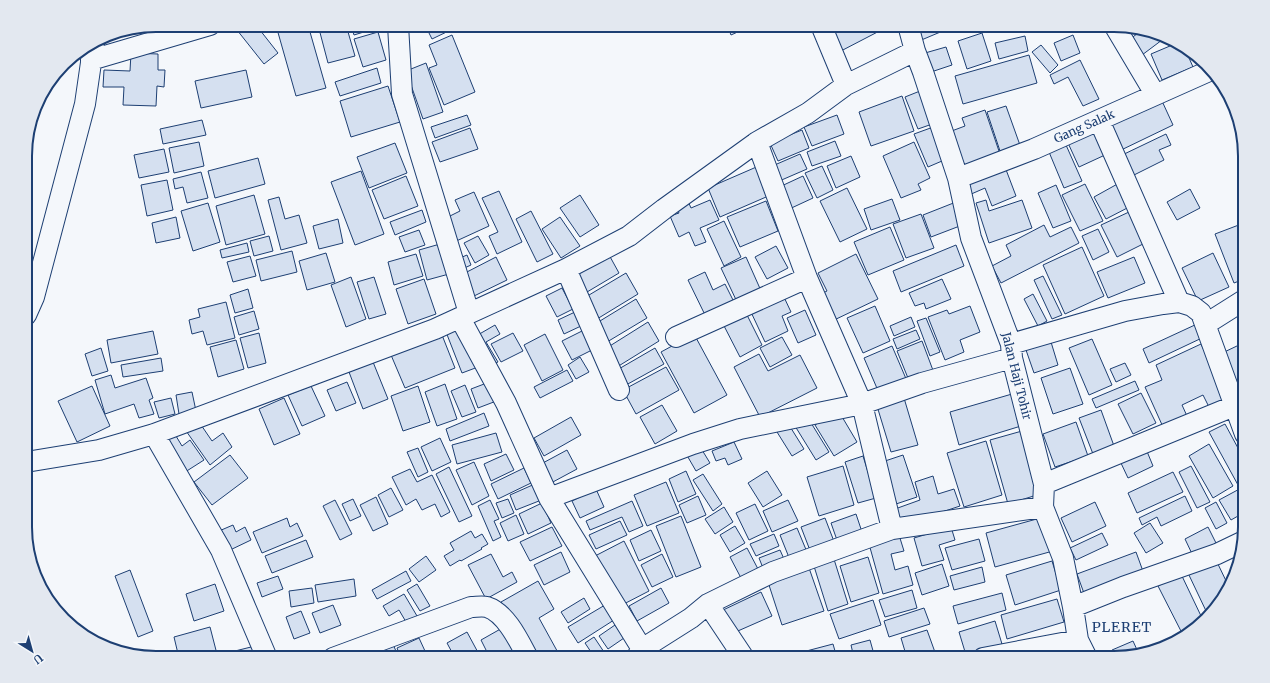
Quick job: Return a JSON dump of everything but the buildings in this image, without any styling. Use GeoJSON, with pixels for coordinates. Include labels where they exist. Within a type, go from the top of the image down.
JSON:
{"type":"FeatureCollection","features":[{"type":"Feature","properties":{"kind":"street"},"geometry":{"type":"LineString","coordinates":[[32,302],[85,104],[93,51],[178,32]]}},
{"type":"Feature","properties":{"kind":"street"},"geometry":{"type":"LineString","coordinates":[[398,32],[402,94],[464,315],[549,498],[638,651]]}},
{"type":"Feature","properties":{"kind":"street"},"geometry":{"type":"LineString","coordinates":[[824,32],[846,85]]}},
{"type":"Feature","properties":{"kind":"street","name":"Jalan Haji Tohir"},"geometry":{"type":"LineString","coordinates":[[910,32],[958,178],[971,238],[1012,351],[1044,484],[1043,507],[1063,558],[1082,649]]}},
{"type":"Feature","properties":{"kind":"street"},"geometry":{"type":"LineString","coordinates":[[1118,32],[1154,94]]}},
{"type":"Feature","properties":{"kind":"street"},"geometry":{"type":"LineString","coordinates":[[32,461],[99,450],[154,434],[435,329],[566,269],[629,236],[757,142],[808,113],[846,85],[915,51]]}},
{"type":"Feature","properties":{"kind":"street","name":"Gang Salak"},"geometry":{"type":"LineString","coordinates":[[958,178],[1034,148],[1206,72]]}},
{"type":"Feature","properties":{"kind":"street"},"geometry":{"type":"LineString","coordinates":[[1099,120],[1179,302]]}},
{"type":"Feature","properties":{"kind":"street"},"geometry":{"type":"LineString","coordinates":[[757,142],[807,278],[862,404],[892,529]]}},
{"type":"Feature","properties":{"kind":"street"},"geometry":{"type":"LineString","coordinates":[[566,269],[619,390]]}},
{"type":"Feature","properties":{"kind":"street"},"geometry":{"type":"LineString","coordinates":[[676,337],[807,278]]}},
{"type":"Feature","properties":{"kind":"street"},"geometry":{"type":"LineString","coordinates":[[549,498],[693,444],[740,429],[862,404],[1125,311],[1179,302],[1192,306],[1201,313],[1238,416]]}},
{"type":"Feature","properties":{"kind":"street"},"geometry":{"type":"LineString","coordinates":[[1206,324],[1238,304]]}},
{"type":"Feature","properties":{"kind":"street"},"geometry":{"type":"LineString","coordinates":[[1044,484],[1234,406]]}},
{"type":"Feature","properties":{"kind":"street"},"geometry":{"type":"LineString","coordinates":[[154,434],[221,550],[264,651]]}},
{"type":"Feature","properties":{"kind":"street"},"geometry":{"type":"LineString","coordinates":[[642,651],[691,618],[708,604],[773,572],[892,529],[1043,507]]}},
{"type":"Feature","properties":{"kind":"street"},"geometry":{"type":"LineString","coordinates":[[1073,607],[1123,587],[1217,554],[1237,545]]}},
{"type":"Feature","properties":{"kind":"street"},"geometry":{"type":"LineString","coordinates":[[708,604],[739,651]]}},
{"type":"Feature","properties":{"kind":"street"},"geometry":{"type":"LineString","coordinates":[[352,651],[471,607],[485,607],[497,612],[505,620],[524,651]]}},
{"type":"Feature","properties":{"kind":"street"},"geometry":{"type":"LineString","coordinates":[[1060,651],[1082,649]]}},
{"type":"Feature","properties":{"kind":"district","name":"PLERET"},"geometry":{"type":"Point","coordinates":[1122,627]}}]}
